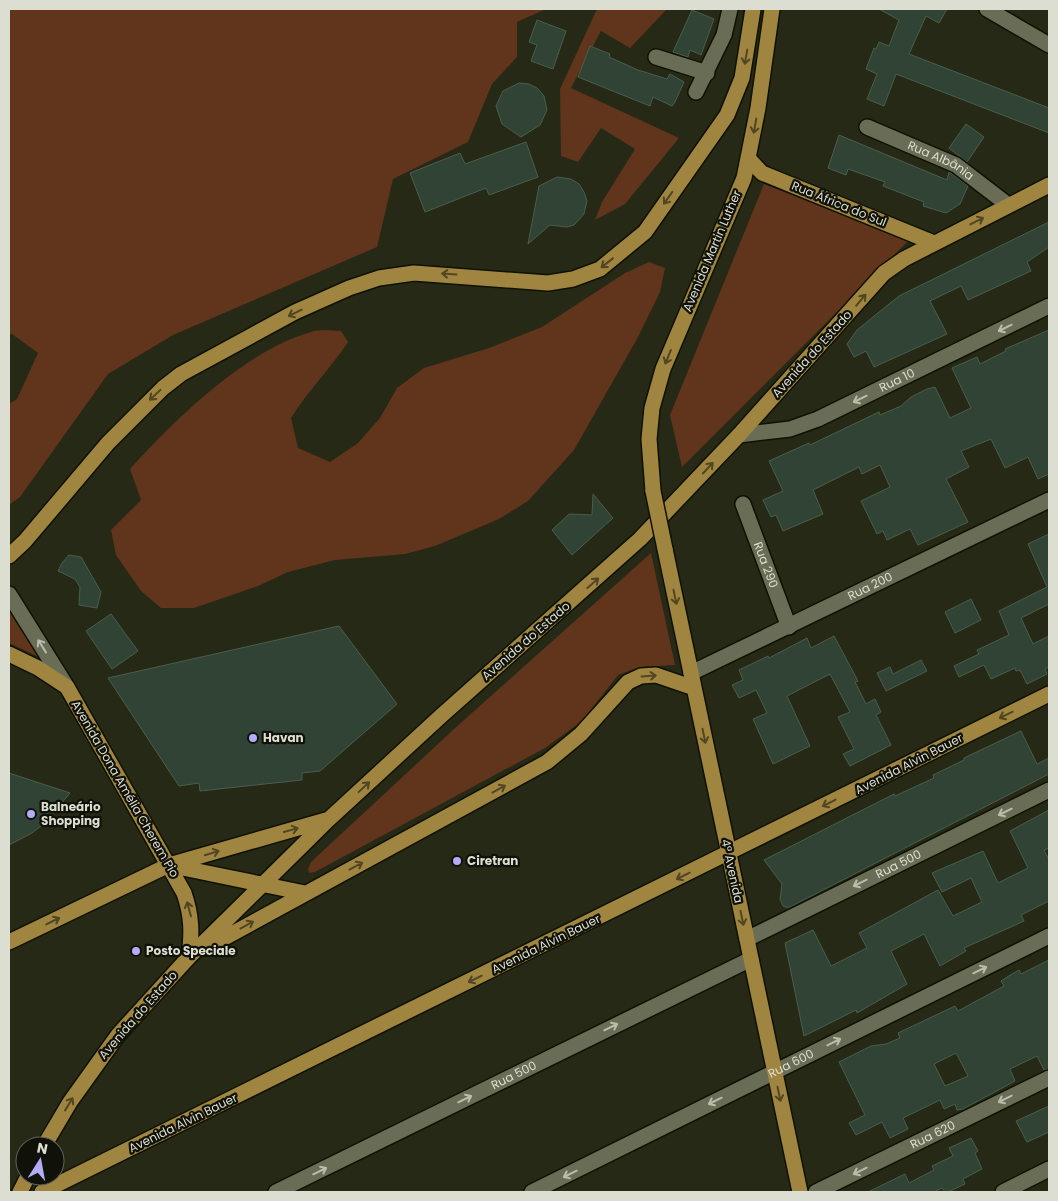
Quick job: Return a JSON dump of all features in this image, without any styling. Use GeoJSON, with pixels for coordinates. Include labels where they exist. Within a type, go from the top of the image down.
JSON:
{"type":"FeatureCollection","features":[{"type":"Feature","properties":{"kind":"main road"},"geometry":{"type":"LineString","coordinates":[[9,556],[25,542],[108,443],[162,388],[181,374],[295,312],[348,288],[379,278],[423,273],[548,283],[573,279],[600,269],[644,232],[727,115],[742,78],[753,9]]}},
{"type":"Feature","properties":{"kind":"main road","name":"Avenida Martin Luther"},"geometry":{"type":"LineString","coordinates":[[665,549],[653,491],[649,431],[652,408],[662,369],[734,205],[749,159],[772,9]]}},
{"type":"Feature","properties":{"kind":"main road","name":"Rua África do Sul"},"geometry":{"type":"LineString","coordinates":[[749,159],[762,173],[934,243]]}},
{"type":"Feature","properties":{"kind":"main road","name":"Avenida do Estado"},"geometry":{"type":"LineString","coordinates":[[50,1136],[70,1102],[113,1042],[189,957],[328,820],[440,716],[640,539],[739,435],[884,273],[904,259],[934,243],[1049,185]]}},
{"type":"Feature","properties":{"kind":"main road","name":"4ª Avenida"},"geometry":{"type":"LineString","coordinates":[[665,549],[800,1192]]}},
{"type":"Feature","properties":{"kind":"main road","name":"Avenida Dona Amélia Cherem Pio"},"geometry":{"type":"LineString","coordinates":[[9,654],[38,668],[67,687],[184,893],[192,927],[189,957]]}},
{"type":"Feature","properties":{"kind":"main road"},"geometry":{"type":"LineString","coordinates":[[189,957],[547,762],[581,734],[628,682],[641,676],[656,675],[693,681]]}},
{"type":"Feature","properties":{"kind":"main road","name":"Avenida Alvin Bauer"},"geometry":{"type":"LineString","coordinates":[[42,1192],[729,854],[1049,694]]}},
{"type":"Feature","properties":{"kind":"main road"},"geometry":{"type":"LineString","coordinates":[[9,942],[169,865],[328,820]]}},
{"type":"Feature","properties":{"kind":"main road"},"geometry":{"type":"LineString","coordinates":[[169,865],[305,893]]}},
{"type":"Feature","properties":{"kind":"street"},"geometry":{"type":"LineString","coordinates":[[696,92],[724,35],[730,9]]}},
{"type":"Feature","properties":{"kind":"street"},"geometry":{"type":"LineString","coordinates":[[987,9],[1049,45]]}},
{"type":"Feature","properties":{"kind":"street"},"geometry":{"type":"LineString","coordinates":[[656,57],[707,73]]}},
{"type":"Feature","properties":{"kind":"street","name":"Rua Albânia"},"geometry":{"type":"LineString","coordinates":[[867,127],[956,165],[1008,205]]}},
{"type":"Feature","properties":{"kind":"street","name":"Rua 10"},"geometry":{"type":"LineString","coordinates":[[739,435],[790,429],[818,419],[1049,306]]}},
{"type":"Feature","properties":{"kind":"street","name":"Rua 200"},"geometry":{"type":"LineString","coordinates":[[693,681],[789,627],[1049,500]]}},
{"type":"Feature","properties":{"kind":"street","name":"Rua 290"},"geometry":{"type":"LineString","coordinates":[[744,504],[789,627]]}},
{"type":"Feature","properties":{"kind":"street"},"geometry":{"type":"LineString","coordinates":[[9,594],[67,687]]}},
{"type":"Feature","properties":{"kind":"street","name":"Rua 500"},"geometry":{"type":"LineString","coordinates":[[747,939],[1049,790]]}},
{"type":"Feature","properties":{"kind":"street","name":"Rua 600"},"geometry":{"type":"LineString","coordinates":[[532,1192],[1049,936]]}},
{"type":"Feature","properties":{"kind":"street","name":"Rua 500"},"geometry":{"type":"LineString","coordinates":[[276,1192],[751,959]]}},
{"type":"Feature","properties":{"kind":"street","name":"Rua 620"},"geometry":{"type":"LineString","coordinates":[[816,1192],[1049,1078]]}},
{"type":"Feature","properties":{"kind":"street"},"geometry":{"type":"LineString","coordinates":[[1003,1192],[1049,1169]]}},
{"type":"Feature","properties":{"kind":"shaded area"},"geometry":{"type":"Polygon","coordinates":[[[9,9],[546,9],[517,22],[517,57],[492,84],[468,142],[393,179],[377,247],[173,335],[108,374],[20,497],[9,505],[9,404],[17,399],[38,353],[12,334],[9,335],[9,9]]]}},
{"type":"Feature","properties":{"kind":"shaded area"},"geometry":{"type":"Polygon","coordinates":[[[597,9],[667,9],[630,48],[601,31],[571,88],[679,138],[625,204],[595,220],[602,202],[635,149],[601,128],[578,162],[561,156],[560,89],[597,9]]]}},
{"type":"Feature","properties":{"kind":"shaded area"},"geometry":{"type":"Polygon","coordinates":[[[764,184],[909,240],[682,467],[670,415],[764,184]]]}},
{"type":"Feature","properties":{"kind":"shaded area"},"geometry":{"type":"Polygon","coordinates":[[[649,262],[665,268],[660,292],[638,337],[574,450],[528,501],[499,519],[435,546],[405,554],[335,560],[288,572],[258,586],[194,608],[161,608],[141,591],[116,555],[111,530],[141,500],[130,469],[189,409],[237,370],[261,354],[286,341],[311,332],[341,331],[348,342],[291,418],[298,448],[330,462],[358,443],[380,418],[397,388],[424,368],[489,348],[542,327],[625,273],[649,262]]]}},
{"type":"Feature","properties":{"kind":"shaded area"},"geometry":{"type":"Polygon","coordinates":[[[651,553],[675,665],[641,667],[618,675],[582,721],[545,748],[315,872],[309,873],[308,869],[311,862],[454,729],[651,553]]]}},
{"type":"Feature","properties":{"kind":"shaded area"},"geometry":{"type":"Polygon","coordinates":[[[9,606],[41,658],[9,643],[9,606]]]}},
{"type":"Feature","properties":{"kind":"building"},"geometry":{"type":"Polygon","coordinates":[[[879,9],[947,9],[939,23],[926,16],[909,54],[1049,108],[1049,133],[896,74],[884,106],[867,99],[877,74],[866,69],[874,48],[876,49],[879,42],[889,46],[899,20],[879,9]]]}},
{"type":"Feature","properties":{"kind":"building"},"geometry":{"type":"Polygon","coordinates":[[[692,10],[714,19],[701,55],[690,50],[688,57],[673,52],[692,10]]]}},
{"type":"Feature","properties":{"kind":"building"},"geometry":{"type":"Polygon","coordinates":[[[537,20],[566,31],[553,69],[531,61],[537,45],[529,42],[537,20]]]}},
{"type":"Feature","properties":{"kind":"building"},"geometry":{"type":"Polygon","coordinates":[[[590,46],[610,54],[609,57],[638,70],[667,79],[670,74],[684,82],[675,102],[672,106],[653,97],[650,106],[578,77],[590,46]]]}},
{"type":"Feature","properties":{"kind":"building"},"geometry":{"type":"Polygon","coordinates":[[[519,83],[529,84],[537,88],[544,96],[547,110],[540,125],[521,137],[502,124],[496,106],[503,91],[519,83]]]}},
{"type":"Feature","properties":{"kind":"building"},"geometry":{"type":"Polygon","coordinates":[[[966,124],[984,137],[967,162],[949,148],[966,124]]]}},
{"type":"Feature","properties":{"kind":"building"},"geometry":{"type":"Polygon","coordinates":[[[839,135],[947,180],[949,172],[951,173],[968,186],[960,204],[946,213],[923,206],[924,202],[883,186],[885,182],[848,169],[846,175],[828,168],[839,135]]]}},
{"type":"Feature","properties":{"kind":"building"},"geometry":{"type":"Polygon","coordinates":[[[526,142],[538,177],[489,195],[486,188],[425,212],[410,173],[460,153],[465,164],[526,142]]]}},
{"type":"Feature","properties":{"kind":"building"},"geometry":{"type":"Polygon","coordinates":[[[557,177],[571,179],[579,184],[587,201],[584,214],[574,225],[567,227],[550,225],[528,244],[539,186],[557,177]]]}},
{"type":"Feature","properties":{"kind":"building"},"geometry":{"type":"Polygon","coordinates":[[[1049,222],[1049,247],[1027,262],[1031,271],[968,300],[961,286],[930,301],[947,334],[874,367],[866,351],[854,357],[847,344],[857,330],[899,296],[1049,222]]]}},
{"type":"Feature","properties":{"kind":"building"},"geometry":{"type":"Polygon","coordinates":[[[1049,330],[1049,474],[1038,479],[1028,457],[1005,468],[991,439],[961,451],[969,467],[946,479],[968,522],[918,545],[910,529],[887,540],[883,531],[877,534],[861,501],[890,487],[880,465],[862,474],[859,467],[813,490],[823,514],[783,531],[776,515],[771,517],[763,500],[783,491],[769,461],[809,443],[810,445],[879,412],[880,415],[901,406],[911,397],[935,387],[950,418],[971,408],[952,368],[977,357],[980,364],[1006,351],[1005,349],[1049,330]]]}},
{"type":"Feature","properties":{"kind":"building"},"geometry":{"type":"Polygon","coordinates":[[[593,494],[613,518],[572,555],[552,530],[569,514],[592,515],[593,494]]]}},
{"type":"Feature","properties":{"kind":"building"},"geometry":{"type":"Polygon","coordinates":[[[1049,534],[1049,604],[1021,618],[1033,644],[1049,636],[1049,667],[1045,669],[1047,674],[1027,684],[1020,670],[1016,671],[1015,668],[991,679],[984,665],[959,677],[954,666],[979,654],[977,650],[1009,635],[999,611],[1047,587],[1028,544],[1049,534]]]}},
{"type":"Feature","properties":{"kind":"building"},"geometry":{"type":"Polygon","coordinates":[[[69,555],[81,557],[101,592],[97,608],[79,605],[80,587],[75,579],[58,571],[69,555]]]}},
{"type":"Feature","properties":{"kind":"building"},"geometry":{"type":"Polygon","coordinates":[[[971,599],[981,620],[955,633],[945,612],[971,599]]]}},
{"type":"Feature","properties":{"kind":"building"},"geometry":{"type":"Polygon","coordinates":[[[111,614],[138,651],[112,669],[86,631],[111,614]]]}},
{"type":"Feature","properties":{"kind":"building","name":"Havan"},"geometry":{"type":"Polygon","coordinates":[[[339,626],[397,704],[320,771],[302,773],[302,780],[200,791],[199,783],[179,786],[108,678],[339,626]]]}},
{"type":"Feature","properties":{"kind":"building"},"geometry":{"type":"Polygon","coordinates":[[[834,636],[858,681],[855,682],[866,704],[875,699],[881,712],[876,715],[891,745],[850,766],[843,754],[854,749],[838,717],[850,712],[830,674],[787,696],[810,746],[773,764],[753,719],[767,713],[756,690],[739,698],[732,685],[743,680],[739,670],[768,656],[769,658],[807,638],[811,648],[834,636]]]}},
{"type":"Feature","properties":{"kind":"building"},"geometry":{"type":"Polygon","coordinates":[[[921,660],[927,671],[886,691],[877,673],[890,667],[893,674],[921,660]]]}},
{"type":"Feature","properties":{"kind":"building"},"geometry":{"type":"Polygon","coordinates":[[[1021,731],[1037,764],[1049,758],[1049,774],[788,908],[783,906],[780,899],[782,884],[764,860],[894,794],[895,796],[934,778],[933,775],[964,760],[964,758],[1021,731]]]}},
{"type":"Feature","properties":{"kind":"building","name":"Balneário Shopping"},"geometry":{"type":"Polygon","coordinates":[[[9,773],[70,793],[46,822],[32,833],[9,845],[9,773]]]}},
{"type":"Feature","properties":{"kind":"building"},"geometry":{"type":"Polygon","coordinates":[[[1049,810],[1049,848],[1044,850],[1049,860],[1049,901],[1021,915],[1024,921],[964,948],[966,951],[940,966],[924,934],[891,951],[907,984],[857,1013],[856,1010],[804,1036],[785,943],[813,930],[831,966],[867,948],[859,933],[938,890],[953,916],[982,902],[971,878],[942,892],[932,873],[983,851],[998,883],[1028,868],[1010,831],[1049,810]]]}},
{"type":"Feature","properties":{"kind":"building"},"geometry":{"type":"Polygon","coordinates":[[[1049,960],[1049,1069],[1044,1070],[1037,1056],[1010,1069],[1015,1081],[963,1109],[957,1110],[955,1104],[944,1109],[940,1100],[903,1118],[908,1129],[890,1138],[882,1122],[856,1135],[849,1123],[865,1115],[839,1062],[871,1046],[886,1044],[900,1038],[898,1033],[955,1006],[958,1011],[1004,986],[1001,981],[1007,977],[1019,970],[1021,974],[1049,960]],[[956,1053],[934,1064],[945,1086],[968,1076],[956,1053]]]}},
{"type":"Feature","properties":{"kind":"building"},"geometry":{"type":"Polygon","coordinates":[[[1049,1106],[1049,1132],[1027,1142],[1016,1121],[1049,1106]]]}},
{"type":"Feature","properties":{"kind":"building"},"geometry":{"type":"Polygon","coordinates":[[[971,1138],[978,1151],[975,1153],[982,1169],[963,1179],[965,1184],[948,1192],[945,1192],[942,1188],[934,1192],[868,1192],[905,1174],[909,1183],[934,1170],[932,1166],[953,1156],[949,1148],[971,1138]]]}},
{"type":"Feature","properties":{"kind":"place","name":"Havan"},"geometry":{"type":"Point","coordinates":[253,738]}},
{"type":"Feature","properties":{"kind":"place","name":"Balneário Shopping"},"geometry":{"type":"Point","coordinates":[31,814]}},
{"type":"Feature","properties":{"kind":"place","name":"Ciretran"},"geometry":{"type":"Point","coordinates":[457,861]}},
{"type":"Feature","properties":{"kind":"place","name":"Posto Speciale"},"geometry":{"type":"Point","coordinates":[136,951]}}]}
